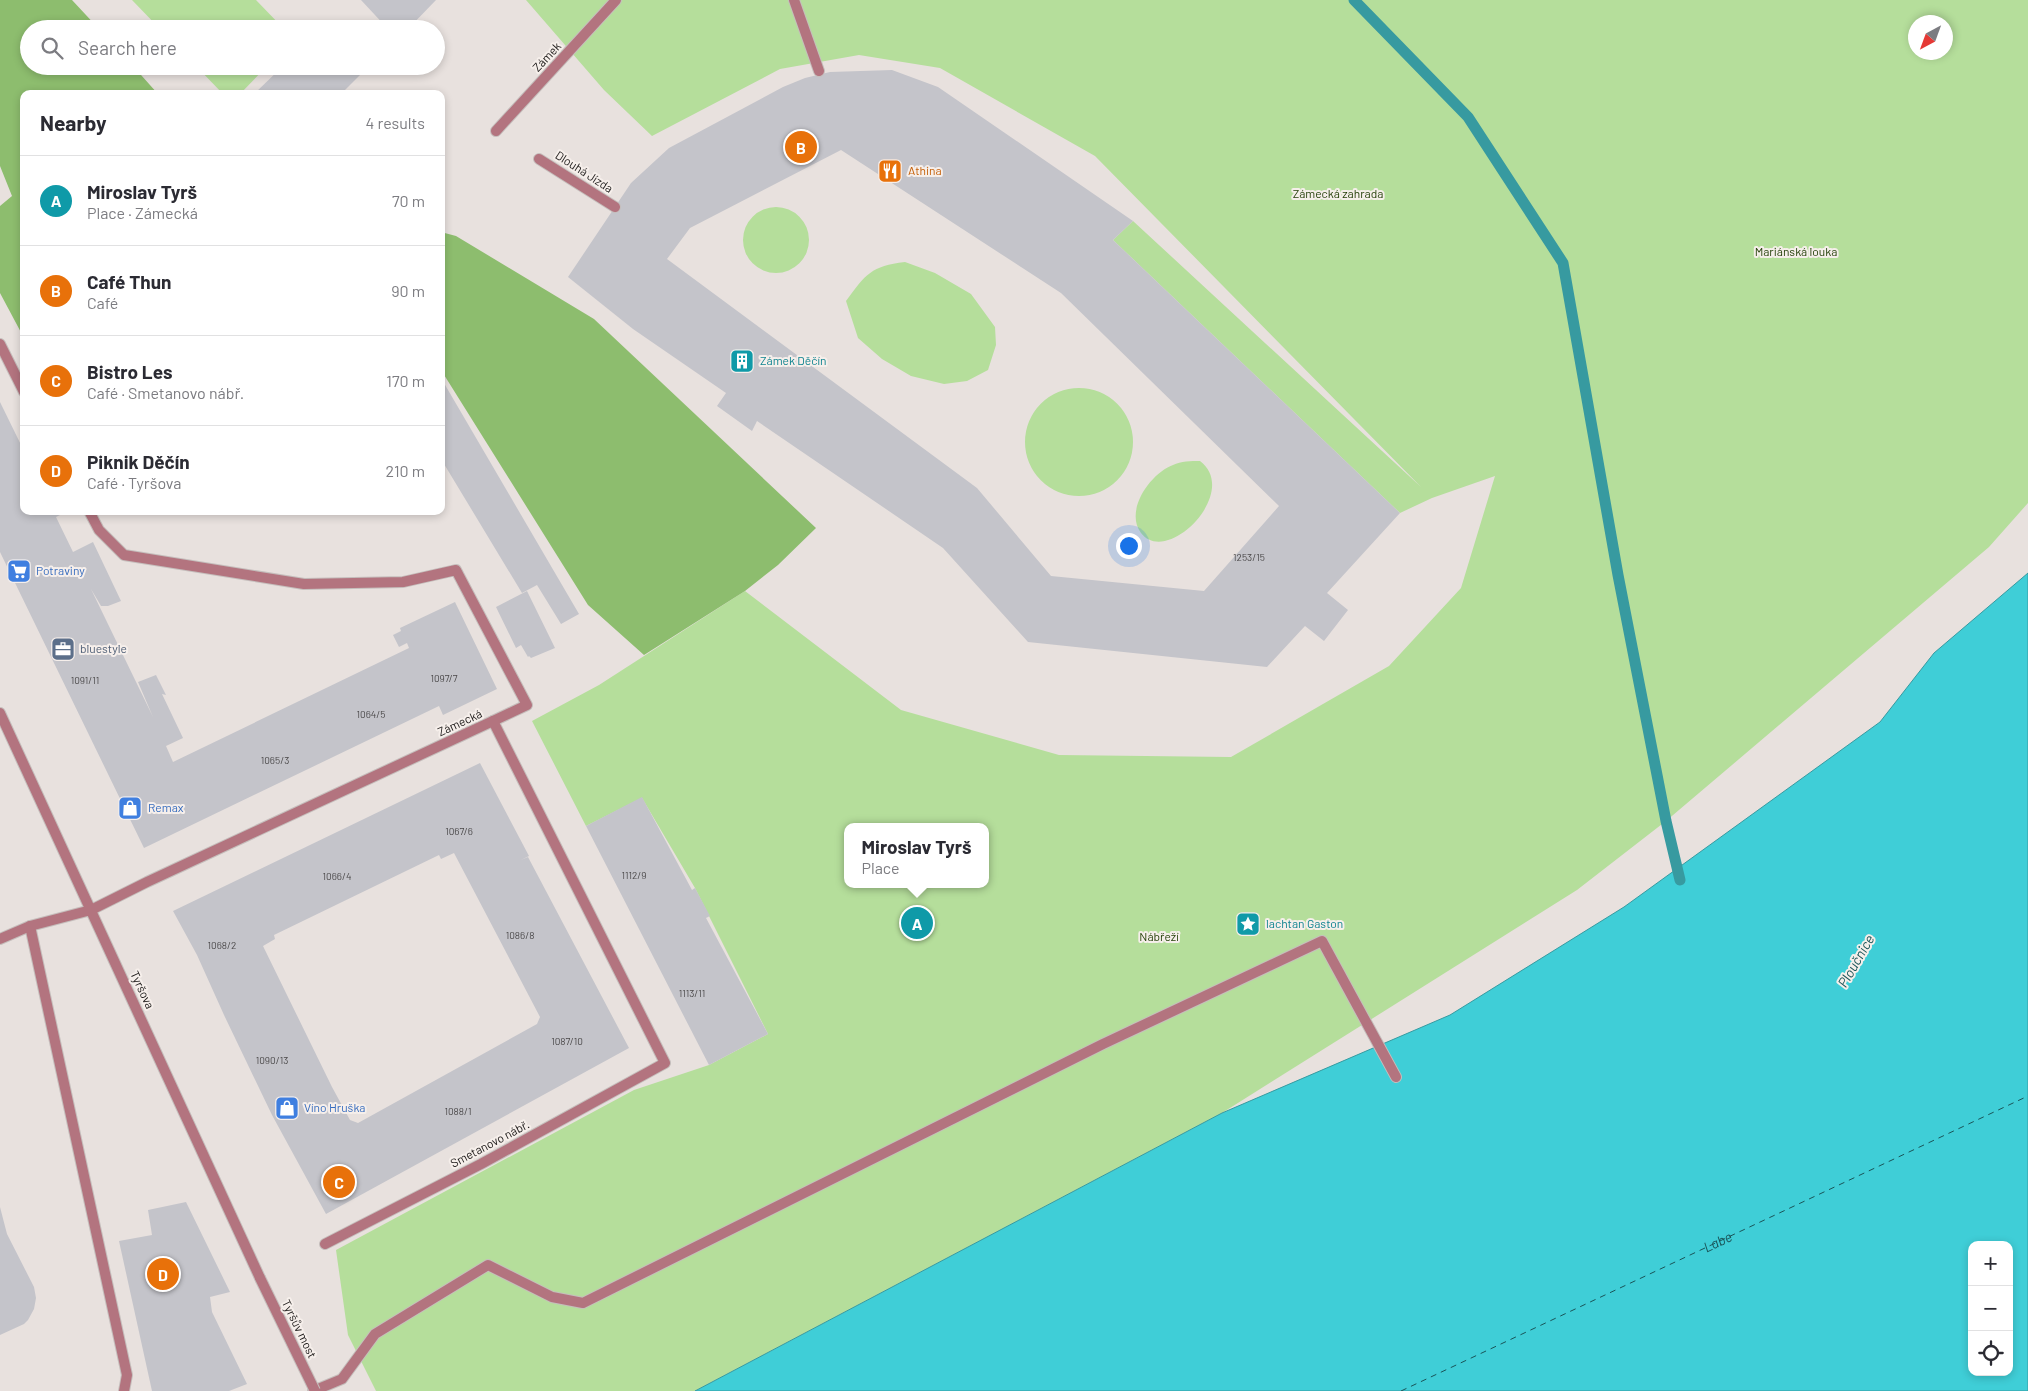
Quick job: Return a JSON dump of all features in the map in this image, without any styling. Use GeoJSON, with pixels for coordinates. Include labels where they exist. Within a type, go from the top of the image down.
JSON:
{"type":"FeatureCollection","features":[{"type":"Feature","properties":{"kind":"street","name":"Zámek"},"geometry":{"type":"LineString","coordinates":[[496,131],[616,0]]}},
{"type":"Feature","properties":{"kind":"street"},"geometry":{"type":"LineString","coordinates":[[794,0],[819,71]]}},
{"type":"Feature","properties":{"kind":"street","name":"Dlouhá Jízda"},"geometry":{"type":"LineString","coordinates":[[539,158],[615,207]]}},
{"type":"Feature","properties":{"kind":"street"},"geometry":{"type":"LineString","coordinates":[[0,344],[20,384]]}},
{"type":"Feature","properties":{"kind":"street"},"geometry":{"type":"LineString","coordinates":[[91,515],[99,530],[124,555],[304,584],[404,582],[456,570],[527,705],[493,721]]}},
{"type":"Feature","properties":{"kind":"street","name":"Tyršova"},"geometry":{"type":"LineString","coordinates":[[0,713],[260,1278]]}},
{"type":"Feature","properties":{"kind":"street","name":"Zámecká"},"geometry":{"type":"LineString","coordinates":[[0,939],[30,926],[91,910],[146,882],[493,721],[665,1064]]}},
{"type":"Feature","properties":{"kind":"street"},"geometry":{"type":"LineString","coordinates":[[30,926],[127,1375],[124,1391]]}},
{"type":"Feature","properties":{"kind":"street"},"geometry":{"type":"LineString","coordinates":[[314,1391],[342,1378],[375,1334],[488,1265],[552,1297],[583,1303],[1103,1044],[1322,941],[1396,1077]]}},
{"type":"Feature","properties":{"kind":"street","name":"Smetanovo nábř."},"geometry":{"type":"LineString","coordinates":[[325,1244],[481,1164],[665,1064]]}},
{"type":"Feature","properties":{"kind":"street","name":"Tyršův most"},"geometry":{"type":"LineString","coordinates":[[260,1278],[314,1391]]}},
{"type":"Feature","properties":{"kind":"green space"},"geometry":{"type":"Polygon","coordinates":[[[0,0],[72,0],[91,20],[20,20],[20,75],[141,75],[154,90],[20,90],[20,330],[0,293],[0,206],[12,196],[0,166],[0,0]]]}},
{"type":"Feature","properties":{"kind":"green space"},"geometry":{"type":"Polygon","coordinates":[[[132,0],[256,0],[275,20],[151,20],[132,0]]]}},
{"type":"Feature","properties":{"kind":"green space"},"geometry":{"type":"Polygon","coordinates":[[[526,0],[2028,0],[2028,503],[1989,547],[1666,821],[1577,890],[1222,1113],[695,1391],[376,1391],[348,1335],[336,1250],[634,1090],[709,1065],[768,1034],[695,888],[642,798],[586,826],[532,721],[599,685],[745,591],[901,710],[1059,755],[1231,757],[1389,666],[1461,588],[1495,476],[1432,498],[1400,513],[1113,240],[1133,221],[1421,487],[1095,156],[940,68],[859,55],[780,69],[652,136],[604,90],[526,0]]]}},
{"type":"Feature","properties":{"kind":"green space"},"geometry":{"type":"Polygon","coordinates":[[[205,75],[258,75],[244,90],[219,90],[205,75]]]}},
{"type":"Feature","properties":{"kind":"green space"},"geometry":{"type":"Polygon","coordinates":[[[776,207],[789,210],[799,217],[806,227],[809,240],[806,253],[799,263],[789,270],[776,273],[763,270],[753,263],[746,253],[743,240],[746,227],[753,217],[763,210],[776,207]]]}},
{"type":"Feature","properties":{"kind":"green space"},"geometry":{"type":"Polygon","coordinates":[[[445,233],[456,236],[594,319],[816,528],[778,565],[745,591],[644,655],[588,605],[445,376],[445,233]]]}},
{"type":"Feature","properties":{"kind":"green space"},"geometry":{"type":"Polygon","coordinates":[[[905,262],[935,273],[971,294],[995,327],[996,345],[988,370],[967,381],[944,384],[911,376],[882,359],[858,338],[846,301],[870,273],[884,266],[905,262]]]}},
{"type":"Feature","properties":{"kind":"green space"},"geometry":{"type":"Polygon","coordinates":[[[1079,388],[1100,392],[1117,404],[1129,421],[1133,442],[1129,463],[1117,480],[1100,492],[1079,496],[1058,492],[1041,480],[1029,463],[1025,442],[1029,421],[1041,404],[1058,392],[1079,388]]]}},
{"type":"Feature","properties":{"kind":"green space"},"geometry":{"type":"Polygon","coordinates":[[[1200,461],[1210,474],[1212,490],[1206,506],[1196,521],[1182,533],[1167,540],[1153,541],[1141,533],[1137,524],[1136,514],[1142,493],[1149,484],[1156,476],[1173,465],[1183,462],[1200,461]]]}},
{"type":"Feature","properties":{"kind":"water"},"geometry":{"type":"Polygon","coordinates":[[[2028,573],[2028,1391],[695,1391],[1222,1113],[1450,1015],[1624,907],[1880,722],[1934,653],[2028,573]]]}},
{"type":"Feature","properties":{"kind":"building"},"geometry":{"type":"Polygon","coordinates":[[[361,0],[436,0],[417,20],[380,20],[361,0]]]}},
{"type":"Feature","properties":{"kind":"building","name":"Zámek Děčín"},"geometry":{"type":"Polygon","coordinates":[[[892,70],[938,87],[1133,221],[1113,240],[1400,513],[1327,593],[1348,610],[1324,641],[1305,626],[1267,667],[1028,642],[943,548],[757,421],[752,431],[717,406],[726,393],[633,329],[568,277],[631,183],[669,148],[783,87],[805,78],[830,72],[892,70]],[[841,150],[690,228],[667,259],[977,488],[1051,576],[1204,591],[1279,506],[1061,293],[841,150]]]}},
{"type":"Feature","properties":{"kind":"building"},"geometry":{"type":"Polygon","coordinates":[[[274,75],[360,75],[345,90],[258,90],[274,75]]]}},
{"type":"Feature","properties":{"kind":"building"},"geometry":{"type":"Polygon","coordinates":[[[445,385],[579,614],[561,624],[537,585],[522,593],[445,466],[445,385]]]}},
{"type":"Feature","properties":{"kind":"building"},"geometry":{"type":"Polygon","coordinates":[[[0,402],[20,443],[20,515],[60,515],[56,517],[73,552],[93,542],[121,601],[108,606],[101,606],[91,589],[153,717],[138,682],[156,675],[166,695],[162,694],[183,738],[166,746],[173,762],[409,648],[407,643],[399,647],[393,635],[401,631],[400,628],[455,602],[497,689],[443,715],[439,706],[144,848],[0,552],[0,402]]]}},
{"type":"Feature","properties":{"kind":"building"},"geometry":{"type":"Polygon","coordinates":[[[527,591],[555,648],[531,658],[528,657],[521,645],[516,648],[496,607],[527,591]]]}},
{"type":"Feature","properties":{"kind":"building"},"geometry":{"type":"Polygon","coordinates":[[[480,763],[529,856],[521,860],[528,857],[629,1048],[326,1214],[272,1115],[197,955],[173,911],[480,763]],[[454,853],[441,859],[439,855],[274,935],[275,939],[263,946],[332,1087],[350,1120],[358,1123],[537,1024],[540,1017],[454,853]]]}},
{"type":"Feature","properties":{"kind":"building"},"geometry":{"type":"Polygon","coordinates":[[[642,797],[692,890],[695,888],[710,916],[706,918],[768,1034],[709,1065],[586,826],[642,797]]]}},
{"type":"Feature","properties":{"kind":"building"},"geometry":{"type":"Polygon","coordinates":[[[186,1202],[230,1292],[210,1297],[212,1312],[247,1384],[229,1391],[152,1391],[119,1241],[152,1235],[148,1210],[186,1202]]]}},
{"type":"Feature","properties":{"kind":"building"},"geometry":{"type":"Polygon","coordinates":[[[0,1207],[7,1234],[34,1287],[36,1298],[34,1309],[28,1320],[24,1324],[0,1335],[0,1207]]]}},
{"type":"Feature","properties":{"kind":"waterway"},"geometry":{"type":"LineString","coordinates":[[1354,0],[1468,117],[1563,263],[1618,575],[1666,821],[1680,880]]}},
{"type":"Feature","properties":{"kind":"ferry route"},"geometry":{"type":"LineString","coordinates":[[1401,1391],[2028,1096]]}},
{"type":"Feature","properties":{"kind":"place","name":"Café Thun"},"geometry":{"type":"Point","coordinates":[801,147]}},
{"type":"Feature","properties":{"kind":"place","name":"Athina"},"geometry":{"type":"Point","coordinates":[890,171]}},
{"type":"Feature","properties":{"kind":"place","name":"Zámek Děčín"},"geometry":{"type":"Point","coordinates":[742,361]}},
{"type":"Feature","properties":{"kind":"place","name":"Potraviny"},"geometry":{"type":"Point","coordinates":[19,571]}},
{"type":"Feature","properties":{"kind":"place","name":"bluestyle"},"geometry":{"type":"Point","coordinates":[63,649]}},
{"type":"Feature","properties":{"kind":"place","name":"Remax"},"geometry":{"type":"Point","coordinates":[130,808]}},
{"type":"Feature","properties":{"kind":"place","name":"Miroslav Tyrš"},"geometry":{"type":"Point","coordinates":[917,923]}},
{"type":"Feature","properties":{"kind":"place","name":"lachtan Gaston"},"geometry":{"type":"Point","coordinates":[1248,924]}},
{"type":"Feature","properties":{"kind":"place","name":"Víno Hruška"},"geometry":{"type":"Point","coordinates":[287,1108]}},
{"type":"Feature","properties":{"kind":"place","name":"Bistro Les"},"geometry":{"type":"Point","coordinates":[339,1182]}},
{"type":"Feature","properties":{"kind":"place","name":"Piknik Děčín"},"geometry":{"type":"Point","coordinates":[163,1274]}},
{"type":"Feature","properties":{"kind":"park label","name":"Zámecká zahrada"},"geometry":{"type":"Point","coordinates":[1338,194]}},
{"type":"Feature","properties":{"kind":"park label","name":"Mariánská louka"},"geometry":{"type":"Point","coordinates":[1796,252]}},
{"type":"Feature","properties":{"kind":"park label","name":"Nábřeží"},"geometry":{"type":"Point","coordinates":[1159,937]}},
{"type":"Feature","properties":{"kind":"water label","name":"Ploučnice"},"geometry":{"type":"Point","coordinates":[1856,961]}},
{"type":"Feature","properties":{"kind":"water label","name":"Labe"},"geometry":{"type":"Point","coordinates":[1719,1244]}}]}
